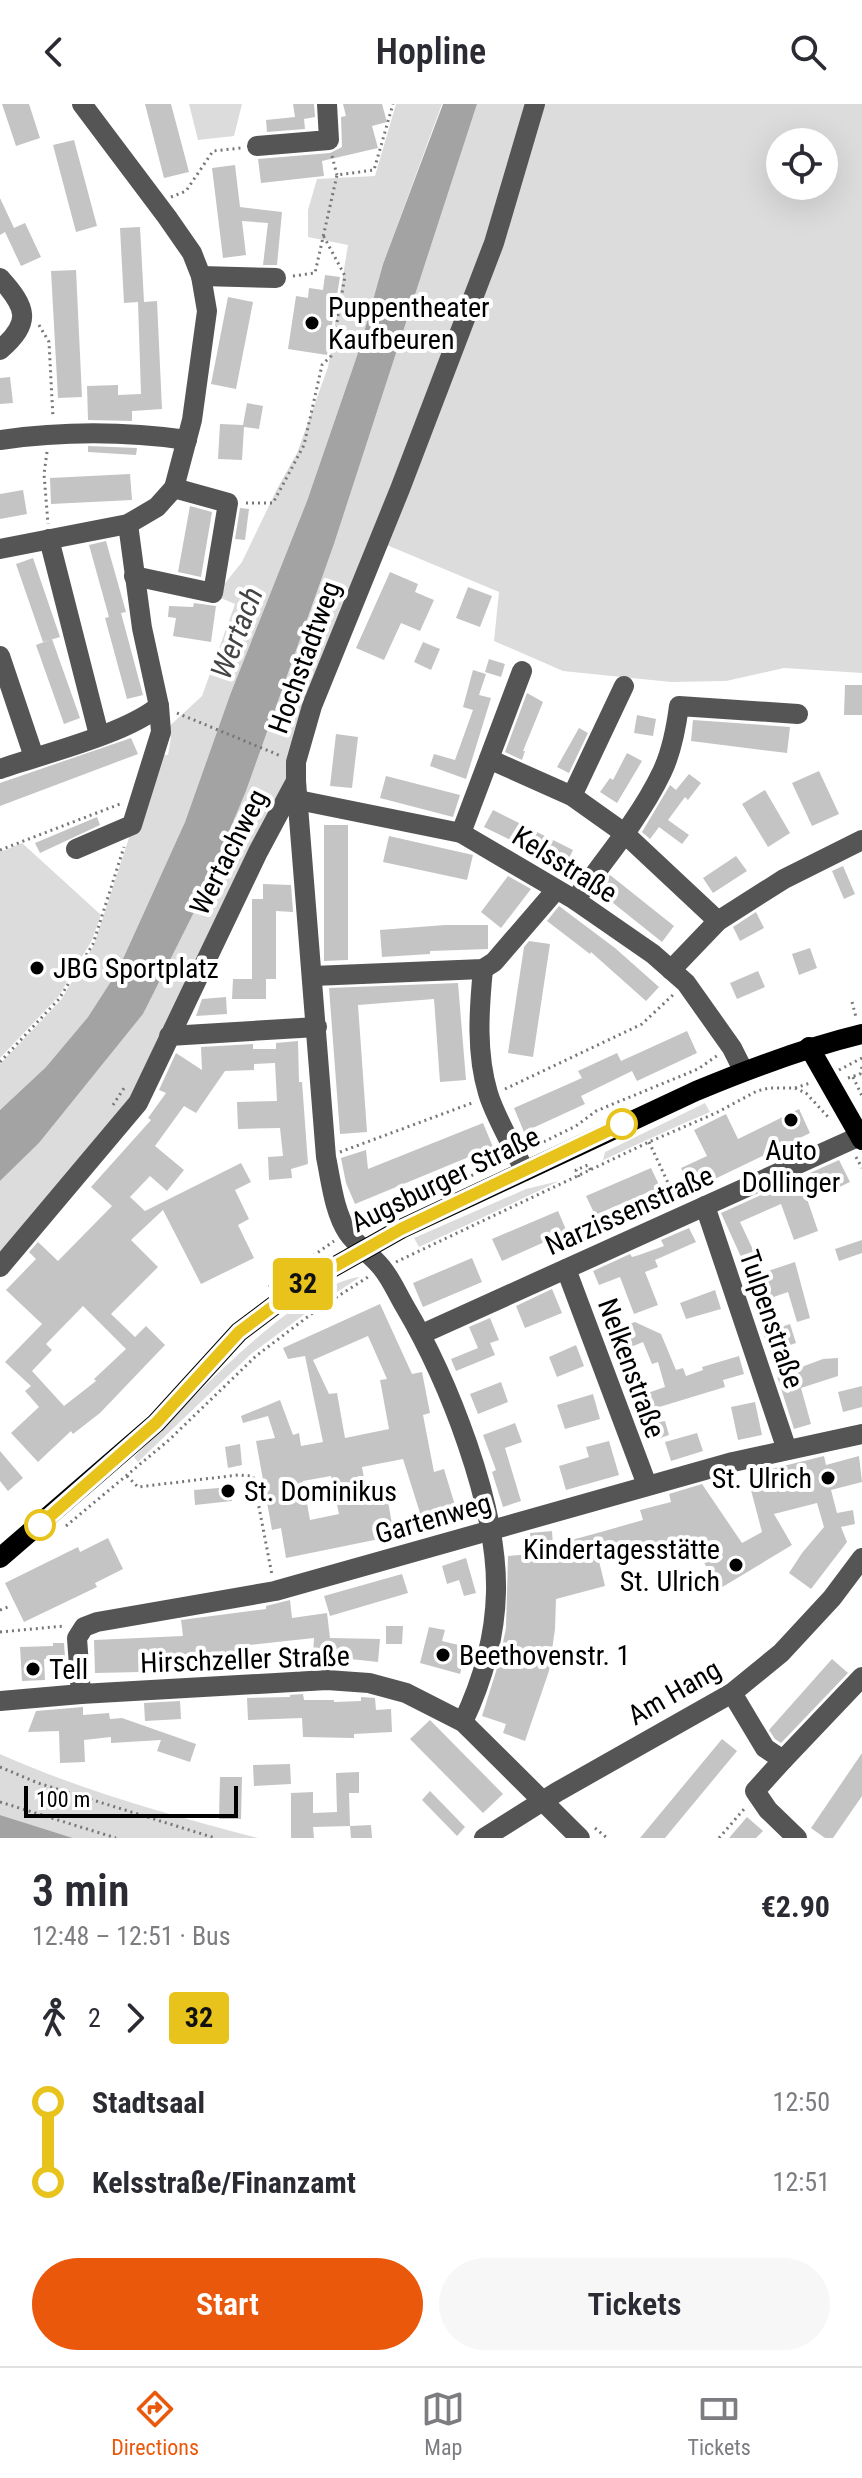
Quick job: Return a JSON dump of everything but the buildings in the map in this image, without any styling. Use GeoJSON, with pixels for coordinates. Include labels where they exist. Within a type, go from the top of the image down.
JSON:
{"type":"FeatureCollection","features":[{"type":"Feature","properties":{"kind":"main road","name":"Augsburger Straße"},"geometry":{"type":"LineString","coordinates":[[0,1558],[156,1423],[239,1332],[300,1286],[363,1249],[592,1138],[743,1070],[809,1047],[862,1034]]}},
{"type":"Feature","properties":{"kind":"main road"},"geometry":{"type":"LineString","coordinates":[[809,1047],[861,1138]]}},
{"type":"Feature","properties":{"kind":"street"},"geometry":{"type":"LineString","coordinates":[[0,549],[128,524],[157,507],[174,488],[201,371],[207,311],[201,276],[192,253],[82,104]]}},
{"type":"Feature","properties":{"kind":"street"},"geometry":{"type":"LineString","coordinates":[[257,146],[329,140],[327,104]]}},
{"type":"Feature","properties":{"kind":"street","name":"Hochstadtweg"},"geometry":{"type":"LineString","coordinates":[[463,1722],[483,1672],[492,1635],[496,1592],[491,1531],[462,1428],[422,1334],[383,1269],[347,1232],[326,1157],[296,762],[312,706],[400,489],[494,243],[535,104]]}},
{"type":"Feature","properties":{"kind":"street"},"geometry":{"type":"LineString","coordinates":[[201,276],[276,278]]}},
{"type":"Feature","properties":{"kind":"street"},"geometry":{"type":"LineString","coordinates":[[0,278],[17,298],[23,313],[22,327],[0,350]]}},
{"type":"Feature","properties":{"kind":"street"},"geometry":{"type":"LineString","coordinates":[[0,440],[48,433],[109,433],[187,440]]}},
{"type":"Feature","properties":{"kind":"street"},"geometry":{"type":"LineString","coordinates":[[134,576],[213,593],[228,503],[174,488]]}},
{"type":"Feature","properties":{"kind":"street"},"geometry":{"type":"LineString","coordinates":[[76,849],[132,825],[161,732],[128,524]]}},
{"type":"Feature","properties":{"kind":"street"},"geometry":{"type":"LineString","coordinates":[[49,539],[99,735]]}},
{"type":"Feature","properties":{"kind":"street"},"geometry":{"type":"LineString","coordinates":[[0,656],[34,757]]}},
{"type":"Feature","properties":{"kind":"street"},"geometry":{"type":"LineString","coordinates":[[461,833],[522,671]]}},
{"type":"Feature","properties":{"kind":"street"},"geometry":{"type":"LineString","coordinates":[[572,796],[624,686]]}},
{"type":"Feature","properties":{"kind":"street"},"geometry":{"type":"LineString","coordinates":[[0,769],[99,735],[148,715],[159,706]]}},
{"type":"Feature","properties":{"kind":"street"},"geometry":{"type":"LineString","coordinates":[[575,900],[624,833],[662,772],[674,739],[679,706],[798,714]]}},
{"type":"Feature","properties":{"kind":"street"},"geometry":{"type":"LineString","coordinates":[[489,759],[572,796],[624,833],[718,921]]}},
{"type":"Feature","properties":{"kind":"street","name":"Kelsstraße"},"geometry":{"type":"LineString","coordinates":[[297,790],[461,833],[575,900],[653,954],[678,976],[732,1048],[743,1070]]}},
{"type":"Feature","properties":{"kind":"street","name":"Wertachweg"},"geometry":{"type":"LineString","coordinates":[[0,1267],[138,1103],[258,852],[297,790]]}},
{"type":"Feature","properties":{"kind":"street"},"geometry":{"type":"LineString","coordinates":[[678,976],[718,921],[784,879],[862,840]]}},
{"type":"Feature","properties":{"kind":"street"},"geometry":{"type":"LineString","coordinates":[[313,976],[483,969],[494,962],[556,890]]}},
{"type":"Feature","properties":{"kind":"street"},"geometry":{"type":"LineString","coordinates":[[483,969],[482,1067],[489,1097],[525,1171]]}},
{"type":"Feature","properties":{"kind":"street"},"geometry":{"type":"LineString","coordinates":[[169,1036],[317,1027]]}},
{"type":"Feature","properties":{"kind":"street","name":"Narzissenstraße"},"geometry":{"type":"LineString","coordinates":[[422,1334],[861,1138]]}},
{"type":"Feature","properties":{"kind":"street","name":"Tulpenstraße"},"geometry":{"type":"LineString","coordinates":[[705,1206],[787,1450]]}},
{"type":"Feature","properties":{"kind":"street","name":"Nelkenstraße"},"geometry":{"type":"LineString","coordinates":[[566,1269],[647,1485]]}},
{"type":"Feature","properties":{"kind":"street","name":"Gartenweg"},"geometry":{"type":"LineString","coordinates":[[84,1627],[97,1622],[275,1591],[647,1485],[862,1434]]}},
{"type":"Feature","properties":{"kind":"street","name":"Am Hang"},"geometry":{"type":"LineString","coordinates":[[484,1838],[542,1801],[732,1693],[781,1653],[832,1598],[862,1558]]}},
{"type":"Feature","properties":{"kind":"street"},"geometry":{"type":"LineString","coordinates":[[81,1694],[77,1638],[84,1627]]}},
{"type":"Feature","properties":{"kind":"street"},"geometry":{"type":"LineString","coordinates":[[797,1838],[768,1810],[755,1791],[862,1677]]}},
{"type":"Feature","properties":{"kind":"street","name":"Hirschzeller Straße"},"geometry":{"type":"LineString","coordinates":[[0,1701],[341,1681],[369,1683],[406,1693],[463,1722],[580,1838]]}},
{"type":"Feature","properties":{"kind":"street"},"geometry":{"type":"LineString","coordinates":[[732,1693],[765,1748],[783,1760]]}},
{"type":"Feature","properties":{"kind":"path"},"geometry":{"type":"LineString","coordinates":[[276,278],[315,273],[337,175],[374,170],[393,104]]}},
{"type":"Feature","properties":{"kind":"path"},"geometry":{"type":"LineString","coordinates":[[157,203],[186,191],[213,151],[257,146]]}},
{"type":"Feature","properties":{"kind":"path"},"geometry":{"type":"LineString","coordinates":[[228,503],[273,503],[304,445],[322,365],[331,356],[345,276],[323,235]]}},
{"type":"Feature","properties":{"kind":"path"},"geometry":{"type":"LineString","coordinates":[[159,706],[281,756]]}},
{"type":"Feature","properties":{"kind":"path"},"geometry":{"type":"LineString","coordinates":[[0,850],[143,795]]}},
{"type":"Feature","properties":{"kind":"path"},"geometry":{"type":"LineString","coordinates":[[0,1062],[59,999],[93,944],[132,825]]}},
{"type":"Feature","properties":{"kind":"path"},"geometry":{"type":"LineString","coordinates":[[326,1157],[489,1097],[642,1024],[678,976]]}},
{"type":"Feature","properties":{"kind":"path"},"geometry":{"type":"LineString","coordinates":[[862,1067],[860,1074],[853,1077],[862,1096]]}},
{"type":"Feature","properties":{"kind":"path"},"geometry":{"type":"LineString","coordinates":[[649,1142],[683,1216]]}},
{"type":"Feature","properties":{"kind":"path"},"geometry":{"type":"LineString","coordinates":[[579,1177],[576,1170],[588,1165],[591,1171]]}},
{"type":"Feature","properties":{"kind":"path"},"geometry":{"type":"LineString","coordinates":[[126,1475],[138,1487],[238,1475],[253,1476],[275,1591]]}},
{"type":"Feature","properties":{"kind":"path"},"geometry":{"type":"LineString","coordinates":[[0,1610],[8,1607]]}},
{"type":"Feature","properties":{"kind":"path"},"geometry":{"type":"LineString","coordinates":[[0,1632],[84,1627]]}},
{"type":"Feature","properties":{"kind":"path"},"geometry":{"type":"LineString","coordinates":[[0,1767],[38,1783],[215,1838]]}},
{"type":"Feature","properties":{"kind":"path"},"geometry":{"type":"LineString","coordinates":[[719,1838],[755,1791]]}},
{"type":"Feature","properties":{"kind":"path"},"geometry":{"type":"LineString","coordinates":[[0,1802],[116,1838]]}},
{"type":"Feature","properties":{"kind":"shaded area"},"geometry":{"type":"Polygon","coordinates":[[[189,104],[242,104],[234,136],[198,140],[189,104]]]}},
{"type":"Feature","properties":{"kind":"shaded area"},"geometry":{"type":"Polygon","coordinates":[[[396,104],[442,104],[383,264],[360,347],[307,501],[230,695],[185,822],[117,972],[88,1017],[46,1067],[0,1110],[0,1064],[61,1000],[94,945],[156,755],[168,755],[171,737],[163,732],[202,696],[235,604],[216,596],[217,593],[242,562],[297,453],[328,367],[348,245],[308,237],[308,210],[317,179],[375,176],[396,104]]]}},
{"type":"Feature","properties":{"kind":"shaded area"},"geometry":{"type":"Polygon","coordinates":[[[443,104],[477,104],[334,544],[246,791],[199,902],[143,1014],[39,1143],[0,1181],[0,1110],[46,1067],[88,1017],[117,972],[185,822],[230,695],[307,501],[360,347],[383,264],[443,104]]]}},
{"type":"Feature","properties":{"kind":"shaded area"},"geometry":{"type":"Polygon","coordinates":[[[477,104],[531,104],[490,242],[293,781],[136,1102],[0,1260],[0,1181],[39,1143],[143,1014],[246,791],[334,544],[477,104]]]}},
{"type":"Feature","properties":{"kind":"shaded area"},"geometry":{"type":"Polygon","coordinates":[[[538,104],[862,104],[862,673],[784,668],[726,681],[671,682],[563,671],[494,641],[499,592],[382,543],[538,104]]]}},
{"type":"Feature","properties":{"kind":"shaded area","name":"JBG Sportplatz"},"geometry":{"type":"Polygon","coordinates":[[[22,843],[101,915],[92,940],[58,997],[0,1058],[0,852],[22,843]]]}},
{"type":"Feature","properties":{"kind":"shaded area"},"geometry":{"type":"Polygon","coordinates":[[[705,1103],[710,1112],[419,1247],[414,1238],[526,1189],[559,1181],[603,1160],[605,1152],[705,1103]]]}},
{"type":"Feature","properties":{"kind":"shaded area"},"geometry":{"type":"Polygon","coordinates":[[[360,1277],[251,1354],[138,1462],[134,1457],[210,1381],[273,1325],[304,1301],[334,1285],[360,1277]]]}},
{"type":"Feature","properties":{"kind":"shaded area"},"geometry":{"type":"Polygon","coordinates":[[[0,1754],[95,1791],[258,1838],[73,1838],[0,1815],[0,1754]]]}},
{"type":"Feature","properties":{"kind":"shaded area"},"geometry":{"type":"Polygon","coordinates":[[[0,1815],[73,1838],[0,1838],[0,1815]]]}},
{"type":"Feature","properties":{"kind":"bus line","name":"32"},"geometry":{"type":"LineString","coordinates":[[40,1525],[156,1423],[239,1332],[300,1286],[401,1229],[622,1124]]}},
{"type":"Feature","properties":{"kind":"place","name":"Puppentheater Kaufbeuren"},"geometry":{"type":"Point","coordinates":[312,323]}},
{"type":"Feature","properties":{"kind":"place","name":"JBG Sportplatz"},"geometry":{"type":"Point","coordinates":[37,968]}},
{"type":"Feature","properties":{"kind":"place","name":"Auto Dollinger"},"geometry":{"type":"Point","coordinates":[791,1120]}},
{"type":"Feature","properties":{"kind":"place","name":"St. Ulrich"},"geometry":{"type":"Point","coordinates":[828,1478]}},
{"type":"Feature","properties":{"kind":"place","name":"St. Dominikus"},"geometry":{"type":"Point","coordinates":[228,1491]}},
{"type":"Feature","properties":{"kind":"place","name":"Kindertagesstätte St. Ulrich"},"geometry":{"type":"Point","coordinates":[736,1565]}},
{"type":"Feature","properties":{"kind":"place","name":"Beethovenstr. 1"},"geometry":{"type":"Point","coordinates":[443,1655]}},
{"type":"Feature","properties":{"kind":"place","name":"Tell"},"geometry":{"type":"Point","coordinates":[33,1669]}},
{"type":"Feature","properties":{"kind":"water label","name":"Wertach"},"geometry":{"type":"Point","coordinates":[237,633]}}]}
